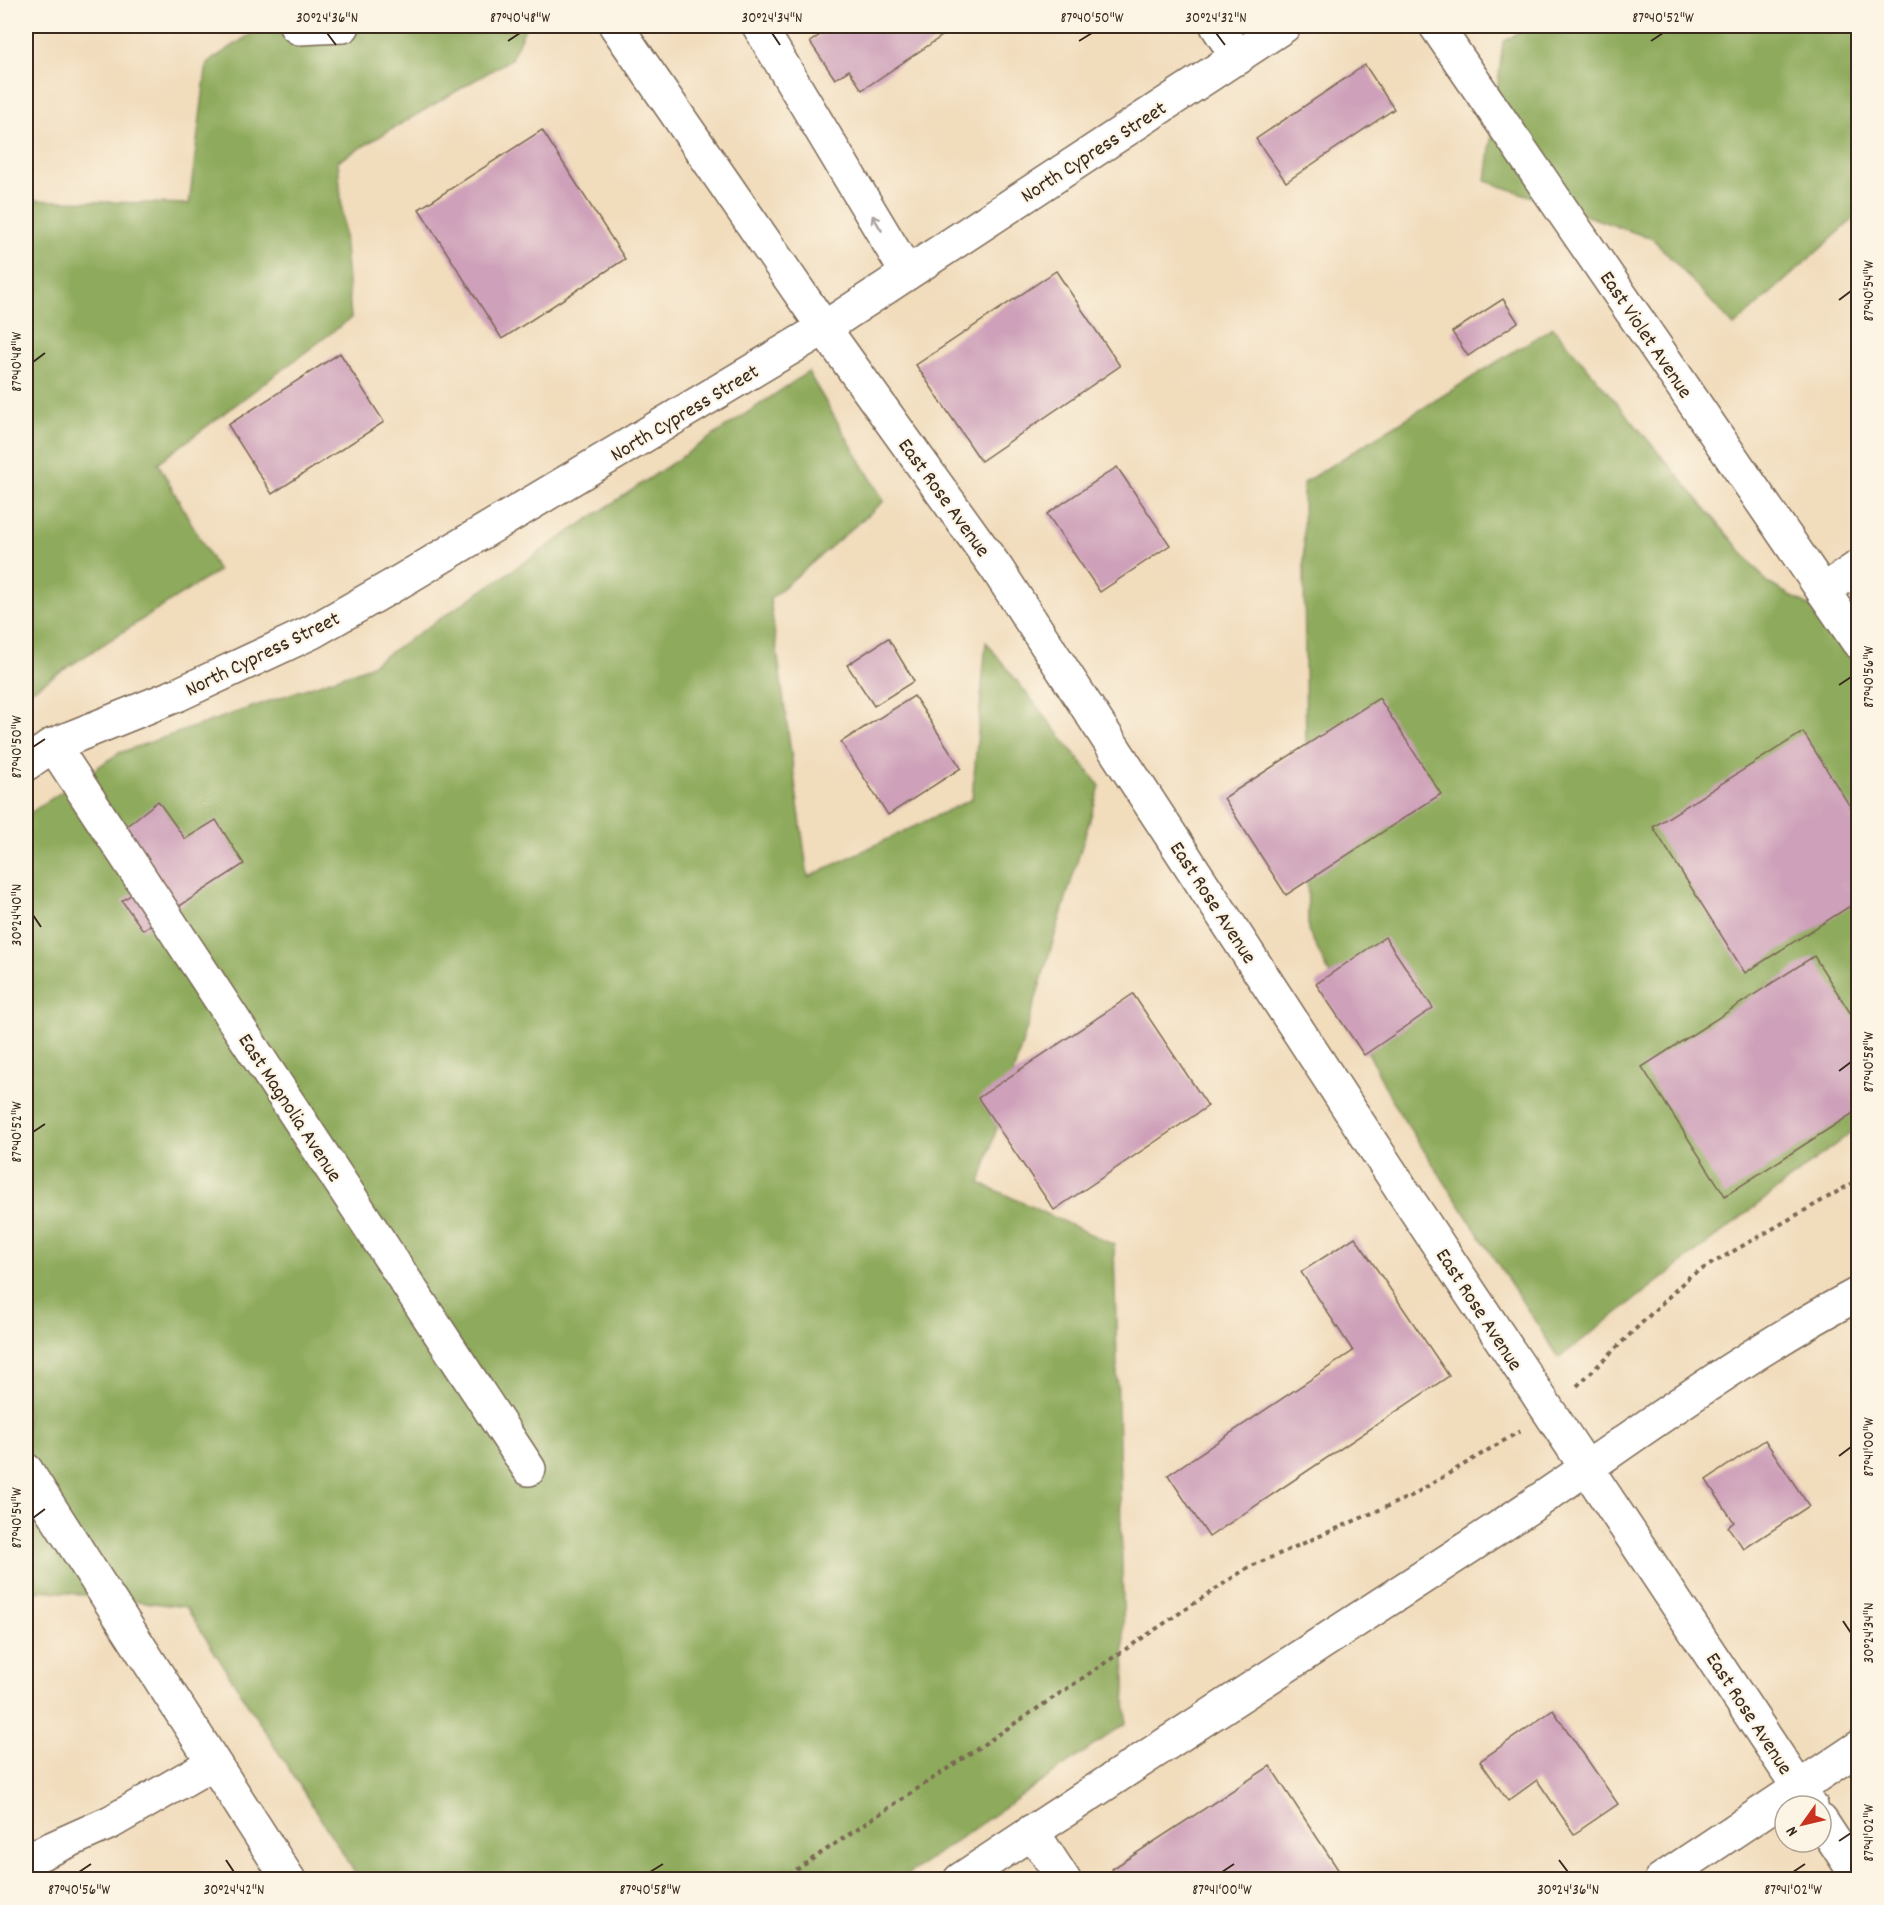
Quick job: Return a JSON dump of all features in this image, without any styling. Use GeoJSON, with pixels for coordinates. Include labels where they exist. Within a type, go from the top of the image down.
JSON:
{"type":"FeatureCollection","features":[{"type":"Feature","properties":{"kind":"street"},"geometry":{"type":"LineString","coordinates":[[296,26],[299,28],[343,26]]}},
{"type":"Feature","properties":{"kind":"street","name":"East Rose Avenue"},"geometry":{"type":"LineString","coordinates":[[616,26],[824,328],[997,569],[1549,1414],[1586,1466],[1803,1794]]}},
{"type":"Feature","properties":{"kind":"street"},"geometry":{"type":"LineString","coordinates":[[759,26],[907,273]]}},
{"type":"Feature","properties":{"kind":"street"},"geometry":{"type":"LineString","coordinates":[[1217,26],[1239,58]]}},
{"type":"Feature","properties":{"kind":"street","name":"North Cypress Street"},"geometry":{"type":"LineString","coordinates":[[26,764],[52,745],[177,694],[312,632],[824,328],[1239,58],[1284,26]]}},
{"type":"Feature","properties":{"kind":"street","name":"East Violet Avenue"},"geometry":{"type":"LineString","coordinates":[[1436,26],[1858,642]]}},
{"type":"Feature","properties":{"kind":"street"},"geometry":{"type":"LineString","coordinates":[[1823,591],[1858,567]]}},
{"type":"Feature","properties":{"kind":"street","name":"East Magnolia Avenue"},"geometry":{"type":"LineString","coordinates":[[52,745],[529,1469]]}},
{"type":"Feature","properties":{"kind":"street"},"geometry":{"type":"LineString","coordinates":[[960,1880],[1495,1530],[1586,1466],[1813,1318],[1858,1294]]}},
{"type":"Feature","properties":{"kind":"street"},"geometry":{"type":"LineString","coordinates":[[26,1470],[289,1880]]}},
{"type":"Feature","properties":{"kind":"street"},"geometry":{"type":"LineString","coordinates":[[1808,1794],[1858,1748]]}},
{"type":"Feature","properties":{"kind":"street"},"geometry":{"type":"LineString","coordinates":[[26,1860],[111,1822],[213,1763]]}},
{"type":"Feature","properties":{"kind":"street"},"geometry":{"type":"LineString","coordinates":[[1661,1880],[1773,1815]]}},
{"type":"Feature","properties":{"kind":"street"},"geometry":{"type":"LineString","coordinates":[[1032,1831],[1064,1880]]}},
{"type":"Feature","properties":{"kind":"street"},"geometry":{"type":"LineString","coordinates":[[1833,1839],[1858,1877]]}},
{"type":"Feature","properties":{"kind":"path"},"geometry":{"type":"LineString","coordinates":[[781,1880],[1247,1568],[1411,1496],[1549,1414],[1690,1276],[1858,1180]]}},
{"type":"Feature","properties":{"kind":"green space"},"geometry":{"type":"Polygon","coordinates":[[[263,26],[526,26],[511,59],[338,161],[351,318],[158,463],[218,571],[26,694],[26,200],[189,204],[207,63],[263,26]]]}},
{"type":"Feature","properties":{"kind":"green space"},"geometry":{"type":"Polygon","coordinates":[[[1530,26],[1856,26],[1858,29],[1858,215],[1734,326],[1653,239],[1486,181],[1503,42],[1530,26]]]}},
{"type":"Feature","properties":{"kind":"green space"},"geometry":{"type":"Polygon","coordinates":[[[1553,327],[1768,583],[1858,634],[1858,1127],[1559,1358],[1393,1103],[1308,930],[1303,483],[1553,327]]]}},
{"type":"Feature","properties":{"kind":"green space"},"geometry":{"type":"Polygon","coordinates":[[[808,372],[884,501],[770,599],[808,877],[972,799],[986,642],[1100,786],[980,1183],[1114,1245],[1126,1723],[901,1879],[359,1879],[186,1607],[43,1590],[26,1597],[26,816],[119,753],[368,667],[808,372]]]}},
{"type":"Feature","properties":{"kind":"building"},"geometry":{"type":"Polygon","coordinates":[[[819,26],[957,26],[862,90],[849,70],[835,79],[810,42],[824,32],[819,26]]]}},
{"type":"Feature","properties":{"kind":"building"},"geometry":{"type":"Polygon","coordinates":[[[1365,65],[1394,109],[1286,182],[1256,139],[1365,65]]]}},
{"type":"Feature","properties":{"kind":"building"},"geometry":{"type":"Polygon","coordinates":[[[542,130],[625,259],[502,339],[419,209],[542,130]]]}},
{"type":"Feature","properties":{"kind":"building"},"geometry":{"type":"Polygon","coordinates":[[[1056,271],[1120,366],[981,461],[916,365],[1056,271]]]}},
{"type":"Feature","properties":{"kind":"building"},"geometry":{"type":"Polygon","coordinates":[[[1503,299],[1518,322],[1468,356],[1452,332],[1503,299]]]}},
{"type":"Feature","properties":{"kind":"building"},"geometry":{"type":"Polygon","coordinates":[[[340,353],[384,422],[272,494],[228,425],[340,353]]]}},
{"type":"Feature","properties":{"kind":"building"},"geometry":{"type":"Polygon","coordinates":[[[1117,467],[1170,545],[1100,592],[1047,514],[1117,467]]]}},
{"type":"Feature","properties":{"kind":"building"},"geometry":{"type":"Polygon","coordinates":[[[888,638],[914,681],[874,706],[847,665],[888,638]]]}},
{"type":"Feature","properties":{"kind":"building"},"geometry":{"type":"Polygon","coordinates":[[[914,696],[961,768],[888,815],[841,742],[914,696]]]}},
{"type":"Feature","properties":{"kind":"building"},"geometry":{"type":"Polygon","coordinates":[[[1379,698],[1441,794],[1286,895],[1224,798],[1379,698]]]}},
{"type":"Feature","properties":{"kind":"building"},"geometry":{"type":"Polygon","coordinates":[[[1803,732],[1858,819],[1858,901],[1745,973],[1653,827],[1803,732]]]}},
{"type":"Feature","properties":{"kind":"building"},"geometry":{"type":"Polygon","coordinates":[[[158,801],[185,839],[216,820],[244,864],[143,930],[122,901],[142,887],[109,840],[158,801]]]}},
{"type":"Feature","properties":{"kind":"building"},"geometry":{"type":"Polygon","coordinates":[[[1385,937],[1433,1008],[1364,1055],[1316,984],[1385,937]]]}},
{"type":"Feature","properties":{"kind":"building"},"geometry":{"type":"Polygon","coordinates":[[[1814,956],[1858,1025],[1858,1110],[1725,1196],[1642,1067],[1814,956]]]}},
{"type":"Feature","properties":{"kind":"building"},"geometry":{"type":"Polygon","coordinates":[[[1133,994],[1208,1106],[1054,1210],[978,1098],[1133,994]]]}},
{"type":"Feature","properties":{"kind":"building"},"geometry":{"type":"Polygon","coordinates":[[[1355,1237],[1449,1376],[1209,1537],[1168,1475],[1353,1351],[1301,1272],[1355,1237]]]}},
{"type":"Feature","properties":{"kind":"building"},"geometry":{"type":"Polygon","coordinates":[[[1765,1440],[1809,1506],[1744,1549],[1728,1527],[1734,1522],[1706,1480],[1765,1440]]]}},
{"type":"Feature","properties":{"kind":"building"},"geometry":{"type":"Polygon","coordinates":[[[1553,1710],[1618,1804],[1574,1834],[1537,1780],[1508,1801],[1480,1761],[1553,1710]]]}},
{"type":"Feature","properties":{"kind":"building"},"geometry":{"type":"Polygon","coordinates":[[[1270,1766],[1345,1880],[1119,1880],[1112,1869],[1270,1766]]]}}]}
